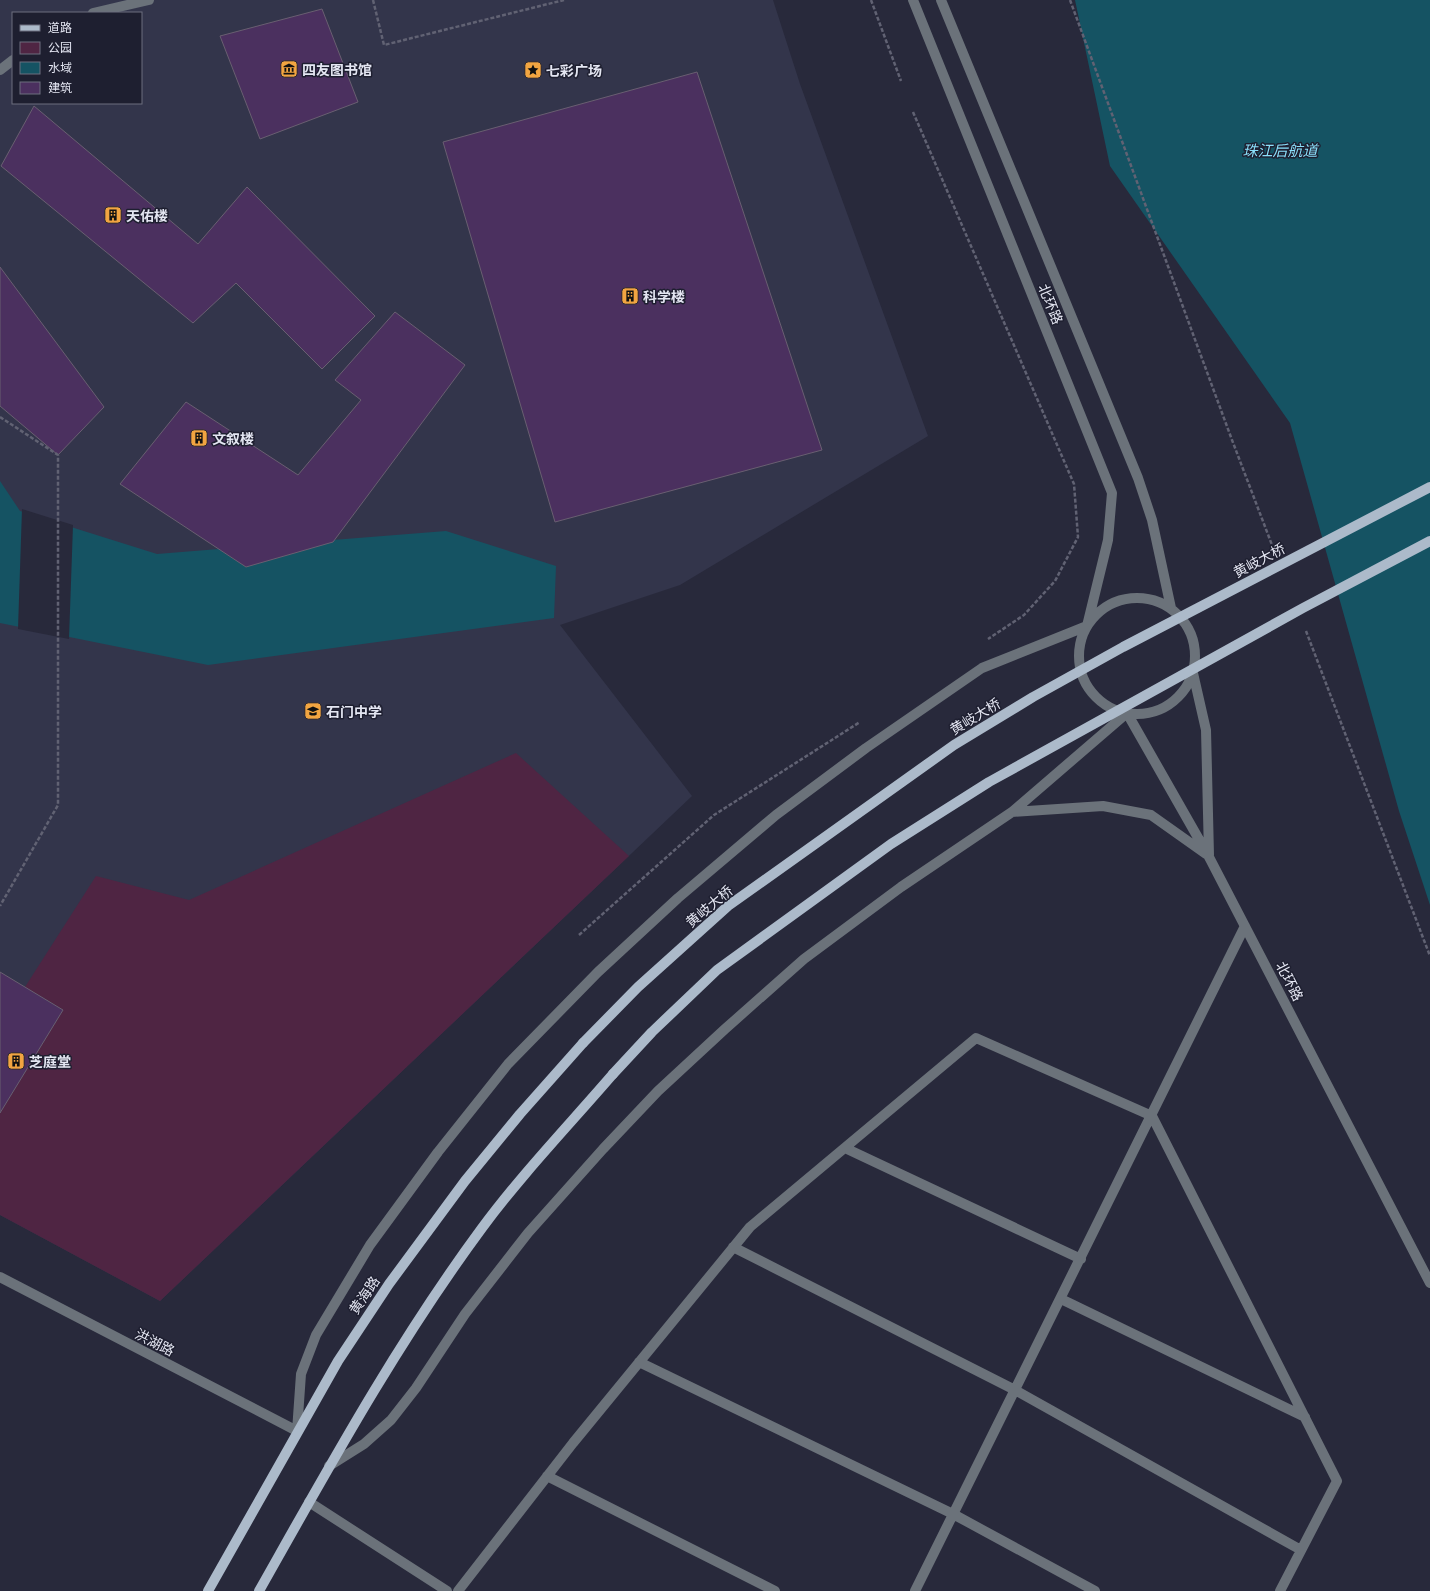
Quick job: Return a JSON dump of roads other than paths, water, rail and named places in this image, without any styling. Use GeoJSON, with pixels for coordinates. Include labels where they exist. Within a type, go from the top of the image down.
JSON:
{"type":"FeatureCollection","features":[{"type":"Feature","properties":{"kind":"main road","name":"黄岐大桥"},"geometry":{"type":"LineString","coordinates":[[583,1043],[638,987],[728,906],[954,745],[1033,697],[1123,647],[1430,487]]}},
{"type":"Feature","properties":{"kind":"main road"},"geometry":{"type":"LineString","coordinates":[[259,1591],[329,1466],[387,1368],[433,1297],[483,1227],[532,1166],[613,1074],[652,1032],[717,970],[891,844],[1003,774],[1296,612],[1430,541]]}},
{"type":"Feature","properties":{"kind":"main road","name":"黄海路"},"geometry":{"type":"LineString","coordinates":[[208,1591],[297,1431],[338,1361],[389,1284],[425,1233],[466,1181],[520,1114],[583,1043]]}},
{"type":"Feature","properties":{"kind":"street"},"geometry":{"type":"LineString","coordinates":[[97,12],[149,0]]}},
{"type":"Feature","properties":{"kind":"street","name":"北环路"},"geometry":{"type":"LineString","coordinates":[[913,0],[1112,493],[1108,540],[1087,626]]}},
{"type":"Feature","properties":{"kind":"street","name":"北环路"},"geometry":{"type":"LineString","coordinates":[[941,0],[1138,478],[1152,520],[1171,608]]}},
{"type":"Feature","properties":{"kind":"street"},"geometry":{"type":"LineString","coordinates":[[0,70],[12,61]]}},
{"type":"Feature","properties":{"kind":"street"},"geometry":{"type":"LineString","coordinates":[[1147,598],[1171,608],[1184,621],[1192,637],[1196,655],[1193,673],[1186,688],[1175,700],[1160,709],[1144,714],[1127,713],[1109,707],[1095,695],[1085,680],[1079,662],[1080,643],[1087,626],[1096,614],[1108,605],[1122,600],[1147,598]]}},
{"type":"Feature","properties":{"kind":"street"},"geometry":{"type":"LineString","coordinates":[[297,1431],[301,1374],[316,1335],[370,1245],[438,1152],[508,1064],[598,972],[678,898],[776,815],[866,748],[982,668],[1087,626]]}},
{"type":"Feature","properties":{"kind":"street","name":"北环路"},"geometry":{"type":"LineString","coordinates":[[1193,673],[1206,730],[1209,857],[1430,1283]]}},
{"type":"Feature","properties":{"kind":"street"},"geometry":{"type":"LineString","coordinates":[[329,1466],[364,1444],[392,1420],[416,1388],[466,1314],[523,1239],[603,1149],[658,1091],[804,959],[901,887],[1012,812],[1127,713]]}},
{"type":"Feature","properties":{"kind":"street"},"geometry":{"type":"LineString","coordinates":[[1127,713],[1209,857]]}},
{"type":"Feature","properties":{"kind":"street"},"geometry":{"type":"LineString","coordinates":[[1012,812],[1103,806],[1151,815],[1209,857]]}},
{"type":"Feature","properties":{"kind":"street"},"geometry":{"type":"LineString","coordinates":[[915,1591],[1246,926]]}},
{"type":"Feature","properties":{"kind":"street"},"geometry":{"type":"LineString","coordinates":[[458,1591],[547,1476],[750,1228],[976,1038],[1152,1116],[1337,1481],[1280,1591]]}},
{"type":"Feature","properties":{"kind":"street"},"geometry":{"type":"LineString","coordinates":[[845,1148],[1080,1259]]}},
{"type":"Feature","properties":{"kind":"street"},"geometry":{"type":"LineString","coordinates":[[733,1247],[1015,1390],[1301,1550]]}},
{"type":"Feature","properties":{"kind":"street","name":"洪湖路"},"geometry":{"type":"LineString","coordinates":[[0,1277],[297,1431]]}},
{"type":"Feature","properties":{"kind":"street"},"geometry":{"type":"LineString","coordinates":[[1061,1299],[1305,1417]]}},
{"type":"Feature","properties":{"kind":"street"},"geometry":{"type":"LineString","coordinates":[[639,1362],[953,1514],[1095,1591]]}},
{"type":"Feature","properties":{"kind":"street"},"geometry":{"type":"LineString","coordinates":[[547,1476],[775,1591]]}},
{"type":"Feature","properties":{"kind":"street"},"geometry":{"type":"LineString","coordinates":[[309,1502],[447,1591]]}},
{"type":"Feature","properties":{"kind":"water","name":"珠江后航道"},"geometry":{"type":"Polygon","coordinates":[[[1075,0],[1430,0],[1430,905],[1399,811],[1290,423],[1110,166],[1075,0]]]}},
{"type":"Feature","properties":{"kind":"water"},"geometry":{"type":"Polygon","coordinates":[[[0,481],[20,511],[157,554],[446,531],[556,566],[554,618],[208,665],[0,623],[0,481]]]}},
{"type":"Feature","properties":{"kind":"place","name":"四友图书馆"},"geometry":{"type":"Point","coordinates":[289,69]}},
{"type":"Feature","properties":{"kind":"place","name":"七彩广场"},"geometry":{"type":"Point","coordinates":[533,70]}},
{"type":"Feature","properties":{"kind":"place","name":"天佑楼"},"geometry":{"type":"Point","coordinates":[113,215]}},
{"type":"Feature","properties":{"kind":"place","name":"科学楼"},"geometry":{"type":"Point","coordinates":[630,296]}},
{"type":"Feature","properties":{"kind":"place","name":"文叙楼"},"geometry":{"type":"Point","coordinates":[199,438]}},
{"type":"Feature","properties":{"kind":"place","name":"石门中学"},"geometry":{"type":"Point","coordinates":[313,711]}},
{"type":"Feature","properties":{"kind":"place","name":"芝庭堂"},"geometry":{"type":"Point","coordinates":[16,1061]}}]}
